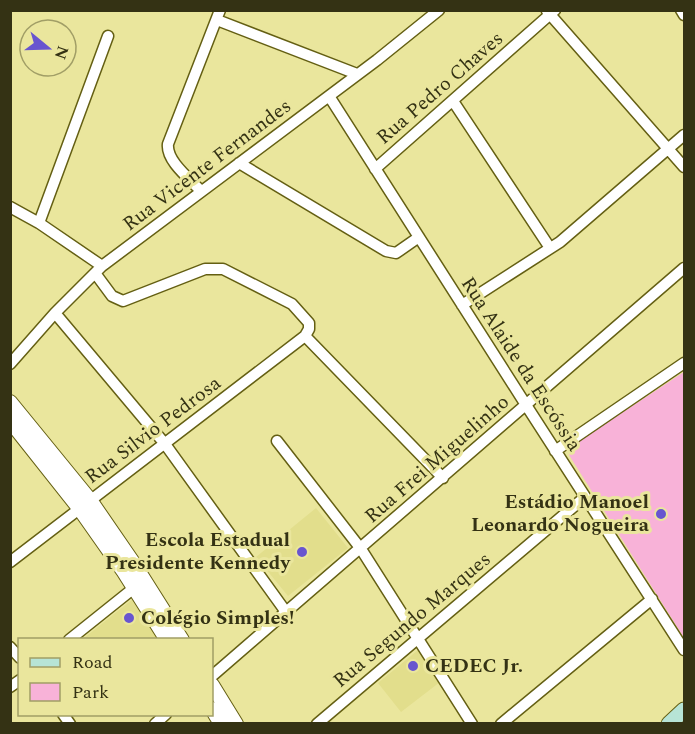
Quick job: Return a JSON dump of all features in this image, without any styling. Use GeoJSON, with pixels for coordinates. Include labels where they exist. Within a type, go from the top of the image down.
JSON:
{"type":"FeatureCollection","features":[{"type":"Feature","properties":{"kind":"main road"},"geometry":{"type":"LineString","coordinates":[[669,723],[684,710]]}},
{"type":"Feature","properties":{"kind":"street","name":"Rua Vicente Fernandes"},"geometry":{"type":"LineString","coordinates":[[10,364],[98,269],[329,96],[439,10]]}},
{"type":"Feature","properties":{"kind":"street"},"geometry":{"type":"LineString","coordinates":[[681,10],[684,15]]}},
{"type":"Feature","properties":{"kind":"street"},"geometry":{"type":"LineString","coordinates":[[551,12],[684,168]]}},
{"type":"Feature","properties":{"kind":"street","name":"Rua Pedro Chaves"},"geometry":{"type":"LineString","coordinates":[[375,169],[551,12]]}},
{"type":"Feature","properties":{"kind":"street"},"geometry":{"type":"LineString","coordinates":[[201,191],[168,150],[219,15],[357,74]]}},
{"type":"Feature","properties":{"kind":"street"},"geometry":{"type":"LineString","coordinates":[[39,223],[108,36]]}},
{"type":"Feature","properties":{"kind":"street","name":"Rua Alaide da Escóssia"},"geometry":{"type":"LineString","coordinates":[[329,96],[684,650]]}},
{"type":"Feature","properties":{"kind":"street"},"geometry":{"type":"LineString","coordinates":[[453,101],[550,248]]}},
{"type":"Feature","properties":{"kind":"street"},"geometry":{"type":"LineString","coordinates":[[462,305],[560,242],[684,135]]}},
{"type":"Feature","properties":{"kind":"street"},"geometry":{"type":"LineString","coordinates":[[239,163],[386,251],[396,253],[419,237]]}},
{"type":"Feature","properties":{"kind":"street"},"geometry":{"type":"LineString","coordinates":[[10,207],[39,223],[98,269],[112,296],[123,301],[205,269],[223,269],[292,304],[309,323],[309,329],[304,336],[443,478]]}},
{"type":"Feature","properties":{"kind":"street","name":"Rua Frei Miguelinho"},"geometry":{"type":"LineString","coordinates":[[213,675],[684,268]]}},
{"type":"Feature","properties":{"kind":"street"},"geometry":{"type":"LineString","coordinates":[[55,313],[165,444],[286,612]]}},
{"type":"Feature","properties":{"kind":"street","name":"Rua Silvio Pedrosa"},"geometry":{"type":"LineString","coordinates":[[10,562],[304,336]]}},
{"type":"Feature","properties":{"kind":"street"},"geometry":{"type":"LineString","coordinates":[[555,451],[684,363]]}},
{"type":"Feature","properties":{"kind":"street"},"geometry":{"type":"LineString","coordinates":[[10,402],[181,638]]}},
{"type":"Feature","properties":{"kind":"street"},"geometry":{"type":"LineString","coordinates":[[10,421],[84,504]]}},
{"type":"Feature","properties":{"kind":"street"},"geometry":{"type":"LineString","coordinates":[[277,441],[361,549],[472,723]]}},
{"type":"Feature","properties":{"kind":"street","name":"Rua Segundo Marques"},"geometry":{"type":"LineString","coordinates":[[317,723],[585,496]]}},
{"type":"Feature","properties":{"kind":"street"},"geometry":{"type":"LineString","coordinates":[[129,568],[134,588],[166,638]]}},
{"type":"Feature","properties":{"kind":"street"},"geometry":{"type":"LineString","coordinates":[[70,638],[134,588]]}},
{"type":"Feature","properties":{"kind":"street"},"geometry":{"type":"LineString","coordinates":[[501,723],[652,599]]}},
{"type":"Feature","properties":{"kind":"street"},"geometry":{"type":"LineString","coordinates":[[213,688],[236,723]]}},
{"type":"Feature","properties":{"kind":"shaded area","name":"Escola Estadual Presidente Kennedy"},"geometry":{"type":"Polygon","coordinates":[[[316,508],[348,548],[288,596],[256,557],[316,508]]]}},
{"type":"Feature","properties":{"kind":"shaded area","name":"Colégio Simples!"},"geometry":{"type":"Polygon","coordinates":[[[134,598],[161,638],[84,638],[134,598]]]}},
{"type":"Feature","properties":{"kind":"shaded area","name":"CEDEC Jr."},"geometry":{"type":"Polygon","coordinates":[[[418,650],[440,682],[401,712],[378,683],[418,650]]]}},
{"type":"Feature","properties":{"kind":"green space"},"geometry":{"type":"Polygon","coordinates":[[[684,372],[684,638],[569,455],[569,450],[573,445],[684,372]]]}},
{"type":"Feature","properties":{"kind":"place","name":"Estádio Manoel Leonardo Nogueira"},"geometry":{"type":"Point","coordinates":[661,514]}},
{"type":"Feature","properties":{"kind":"place","name":"Escola Estadual Presidente Kennedy"},"geometry":{"type":"Point","coordinates":[302,552]}},
{"type":"Feature","properties":{"kind":"place","name":"Colégio Simples!"},"geometry":{"type":"Point","coordinates":[129,618]}},
{"type":"Feature","properties":{"kind":"place","name":"CEDEC Jr."},"geometry":{"type":"Point","coordinates":[413,666]}}]}
